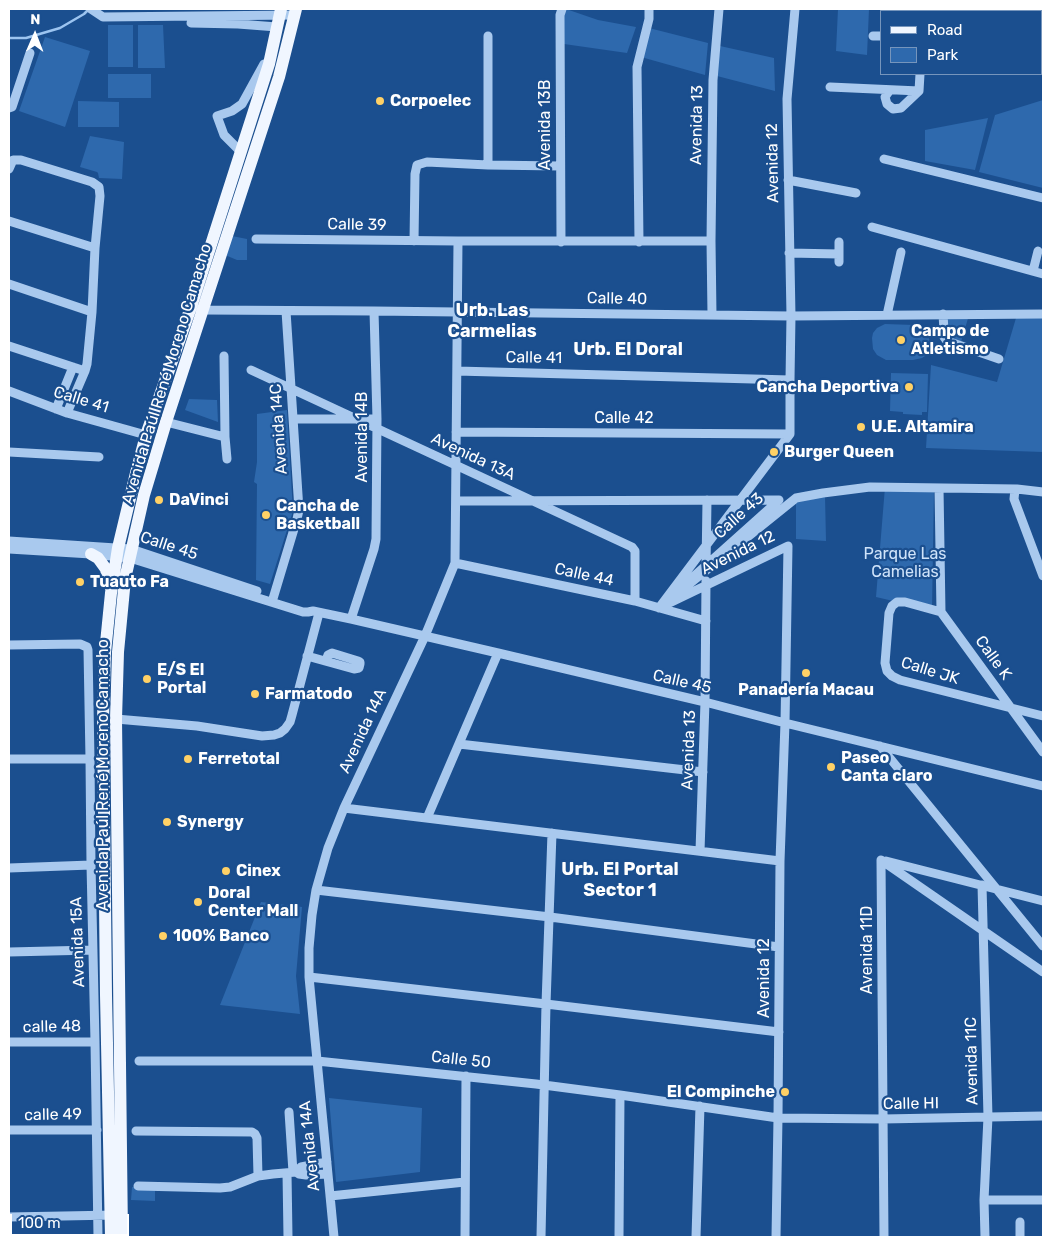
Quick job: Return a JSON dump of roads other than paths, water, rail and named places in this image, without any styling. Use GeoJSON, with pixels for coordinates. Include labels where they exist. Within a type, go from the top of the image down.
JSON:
{"type":"FeatureCollection","features":[{"type":"Feature","properties":{"kind":"main road","name":"Avenida Paúl René Moreno Camacho"},"geometry":{"type":"LineString","coordinates":[[111,1237],[116,1215],[116,719],[118,652],[125,579],[124,553],[136,473],[146,436],[197,308],[279,77],[295,12]]}},
{"type":"Feature","properties":{"kind":"main road","name":"Avenida Paúl René Moreno Camacho"},"geometry":{"type":"LineString","coordinates":[[122,1237],[116,1215],[106,995],[102,718],[105,653],[111,593],[166,422],[222,210],[267,69],[279,17]]}},
{"type":"Feature","properties":{"kind":"main road"},"geometry":{"type":"LineString","coordinates":[[91,554],[98,558],[106,569],[111,593]]}},
{"type":"Feature","properties":{"kind":"street"},"geometry":{"type":"LineString","coordinates":[[91,9],[103,17],[279,17]]}},
{"type":"Feature","properties":{"kind":"street","name":"Avenida 13B"},"geometry":{"type":"LineString","coordinates":[[562,9],[560,15],[562,242]]}},
{"type":"Feature","properties":{"kind":"street"},"geometry":{"type":"LineString","coordinates":[[638,242],[637,67],[649,19],[649,9]]}},
{"type":"Feature","properties":{"kind":"street","name":"Avenida 13"},"geometry":{"type":"LineString","coordinates":[[712,315],[713,80],[719,9]]}},
{"type":"Feature","properties":{"kind":"street","name":"Avenida 12"},"geometry":{"type":"LineString","coordinates":[[659,608],[790,434],[791,316],[787,99],[795,9]]}},
{"type":"Feature","properties":{"kind":"street"},"geometry":{"type":"LineString","coordinates":[[191,23],[238,24],[279,17],[295,12]]}},
{"type":"Feature","properties":{"kind":"street"},"geometry":{"type":"LineString","coordinates":[[488,36],[488,165]]}},
{"type":"Feature","properties":{"kind":"street"},"geometry":{"type":"LineString","coordinates":[[240,151],[224,135],[217,116],[232,111],[242,104],[271,51]]}},
{"type":"Feature","properties":{"kind":"street"},"geometry":{"type":"LineString","coordinates":[[9,108],[12,107],[30,53]]}},
{"type":"Feature","properties":{"kind":"street"},"geometry":{"type":"LineString","coordinates":[[890,90],[885,97],[887,104],[893,109],[900,108],[919,91],[920,75]]}},
{"type":"Feature","properties":{"kind":"street"},"geometry":{"type":"LineString","coordinates":[[830,87],[919,91]]}},
{"type":"Feature","properties":{"kind":"street"},"geometry":{"type":"LineString","coordinates":[[884,159],[1043,198]]}},
{"type":"Feature","properties":{"kind":"street"},"geometry":{"type":"LineString","coordinates":[[9,169],[13,160],[21,160],[92,182],[99,186],[100,196],[87,364],[67,412]]}},
{"type":"Feature","properties":{"kind":"street"},"geometry":{"type":"LineString","coordinates":[[414,241],[415,174],[417,165],[427,162],[560,166]]}},
{"type":"Feature","properties":{"kind":"street"},"geometry":{"type":"LineString","coordinates":[[788,180],[856,193]]}},
{"type":"Feature","properties":{"kind":"street"},"geometry":{"type":"LineString","coordinates":[[9,221],[95,248]]}},
{"type":"Feature","properties":{"kind":"street"},"geometry":{"type":"LineString","coordinates":[[872,227],[1043,274]]}},
{"type":"Feature","properties":{"kind":"street","name":"Calle 39"},"geometry":{"type":"LineString","coordinates":[[256,239],[562,242],[711,241]]}},
{"type":"Feature","properties":{"kind":"street","name":"Avenida 14A"},"geometry":{"type":"LineString","coordinates":[[334,1237],[309,978],[310,931],[316,890],[328,848],[344,808],[425,636],[455,563],[458,241]]}},
{"type":"Feature","properties":{"kind":"street"},"geometry":{"type":"LineString","coordinates":[[789,253],[839,258],[840,242]]}},
{"type":"Feature","properties":{"kind":"street"},"geometry":{"type":"LineString","coordinates":[[1033,271],[1038,251]]}},
{"type":"Feature","properties":{"kind":"street"},"geometry":{"type":"LineString","coordinates":[[888,315],[901,252]]}},
{"type":"Feature","properties":{"kind":"street"},"geometry":{"type":"LineString","coordinates":[[9,284],[92,312]]}},
{"type":"Feature","properties":{"kind":"street","name":"Calle 40"},"geometry":{"type":"LineString","coordinates":[[197,308],[791,316],[1043,314]]}},
{"type":"Feature","properties":{"kind":"street","name":"Avenida 14C"},"geometry":{"type":"LineString","coordinates":[[273,599],[298,519],[299,510],[286,310]]}},
{"type":"Feature","properties":{"kind":"street","name":"Avenida 14B"},"geometry":{"type":"LineString","coordinates":[[351,619],[376,539],[378,419],[374,311]]}},
{"type":"Feature","properties":{"kind":"street"},"geometry":{"type":"LineString","coordinates":[[943,314],[944,337],[947,342],[999,359]]}},
{"type":"Feature","properties":{"kind":"street"},"geometry":{"type":"LineString","coordinates":[[9,346],[85,371]]}},
{"type":"Feature","properties":{"kind":"street"},"geometry":{"type":"LineString","coordinates":[[224,356],[227,459]]}},
{"type":"Feature","properties":{"kind":"street"},"geometry":{"type":"LineString","coordinates":[[56,409],[74,367]]}},
{"type":"Feature","properties":{"kind":"street","name":"Avenida 13A"},"geometry":{"type":"LineString","coordinates":[[251,370],[632,547],[635,551],[635,602]]}},
{"type":"Feature","properties":{"kind":"street","name":"Calle 41"},"geometry":{"type":"LineString","coordinates":[[457,371],[790,380]]}},
{"type":"Feature","properties":{"kind":"street","name":"Calle 41"},"geometry":{"type":"LineString","coordinates":[[9,391],[56,409],[146,436]]}},
{"type":"Feature","properties":{"kind":"street"},"geometry":{"type":"LineString","coordinates":[[293,419],[378,419]]}},
{"type":"Feature","properties":{"kind":"street"},"geometry":{"type":"LineString","coordinates":[[166,422],[225,437]]}},
{"type":"Feature","properties":{"kind":"street","name":"Calle 42"},"geometry":{"type":"LineString","coordinates":[[456,432],[790,434]]}},
{"type":"Feature","properties":{"kind":"street"},"geometry":{"type":"LineString","coordinates":[[9,452],[99,457]]}},
{"type":"Feature","properties":{"kind":"street","name":"Calle 43"},"geometry":{"type":"LineString","coordinates":[[659,608],[796,498],[870,487],[1015,489],[1043,492]]}},
{"type":"Feature","properties":{"kind":"street"},"geometry":{"type":"LineString","coordinates":[[939,488],[941,612]]}},
{"type":"Feature","properties":{"kind":"street"},"geometry":{"type":"LineString","coordinates":[[1015,489],[1014,499],[1043,576]]}},
{"type":"Feature","properties":{"kind":"street","name":"Calle 43"},"geometry":{"type":"LineString","coordinates":[[456,500],[779,500],[659,608]]}},
{"type":"Feature","properties":{"kind":"street","name":"Avenida 13"},"geometry":{"type":"LineString","coordinates":[[700,851],[705,702],[707,500]]}},
{"type":"Feature","properties":{"kind":"street","name":"Calle 45"},"geometry":{"type":"LineString","coordinates":[[9,541],[124,553],[273,599],[305,606],[316,612],[705,702],[1043,786]]}},
{"type":"Feature","properties":{"kind":"street","name":"Avenida 12"},"geometry":{"type":"LineString","coordinates":[[659,608],[788,546],[786,723],[780,861],[776,1237]]}},
{"type":"Feature","properties":{"kind":"street","name":"Calle 45"},"geometry":{"type":"LineString","coordinates":[[9,549],[91,554],[124,553]]}},
{"type":"Feature","properties":{"kind":"street","name":"Calle 44"},"geometry":{"type":"LineString","coordinates":[[455,563],[635,602],[706,621]]}},
{"type":"Feature","properties":{"kind":"street","name":"Calle JK"},"geometry":{"type":"LineString","coordinates":[[941,612],[905,602],[898,602],[892,606],[889,613],[885,663],[887,671],[900,680],[1043,716]]}},
{"type":"Feature","properties":{"kind":"street"},"geometry":{"type":"LineString","coordinates":[[116,719],[190,725],[262,736],[280,733],[290,722],[316,612]]}},
{"type":"Feature","properties":{"kind":"street","name":"Calle K"},"geometry":{"type":"LineString","coordinates":[[941,612],[1043,752]]}},
{"type":"Feature","properties":{"kind":"street","name":"Avenida 15A"},"geometry":{"type":"LineString","coordinates":[[9,646],[76,644],[87,646],[89,654],[98,1237]]}},
{"type":"Feature","properties":{"kind":"street"},"geometry":{"type":"LineString","coordinates":[[427,818],[498,653]]}},
{"type":"Feature","properties":{"kind":"street"},"geometry":{"type":"LineString","coordinates":[[307,656],[326,661]]}},
{"type":"Feature","properties":{"kind":"street"},"geometry":{"type":"LineString","coordinates":[[459,744],[703,772]]}},
{"type":"Feature","properties":{"kind":"street"},"geometry":{"type":"LineString","coordinates":[[880,746],[1043,946]]}},
{"type":"Feature","properties":{"kind":"street"},"geometry":{"type":"LineString","coordinates":[[9,759],[90,759]]}},
{"type":"Feature","properties":{"kind":"street"},"geometry":{"type":"LineString","coordinates":[[344,808],[780,861]]}},
{"type":"Feature","properties":{"kind":"street"},"geometry":{"type":"LineString","coordinates":[[541,1237],[552,833]]}},
{"type":"Feature","properties":{"kind":"street"},"geometry":{"type":"LineString","coordinates":[[881,860],[1043,900]]}},
{"type":"Feature","properties":{"kind":"street"},"geometry":{"type":"LineString","coordinates":[[881,860],[1043,972]]}},
{"type":"Feature","properties":{"kind":"street","name":"Avenida 11D"},"geometry":{"type":"LineString","coordinates":[[881,860],[884,1237]]}},
{"type":"Feature","properties":{"kind":"street"},"geometry":{"type":"LineString","coordinates":[[9,868],[91,864]]}},
{"type":"Feature","properties":{"kind":"street","name":"Avenida 11C"},"geometry":{"type":"LineString","coordinates":[[982,884],[988,1117],[984,1200],[985,1237]]}},
{"type":"Feature","properties":{"kind":"street"},"geometry":{"type":"LineString","coordinates":[[316,890],[550,916],[779,947]]}},
{"type":"Feature","properties":{"kind":"street"},"geometry":{"type":"LineString","coordinates":[[9,952],[93,950]]}},
{"type":"Feature","properties":{"kind":"street"},"geometry":{"type":"LineString","coordinates":[[309,978],[779,1032]]}},
{"type":"Feature","properties":{"kind":"street","name":"calle 48"},"geometry":{"type":"LineString","coordinates":[[9,1042],[95,1042]]}},
{"type":"Feature","properties":{"kind":"street","name":"Calle 50"},"geometry":{"type":"LineString","coordinates":[[139,1061],[317,1060],[620,1095],[778,1118]]}},
{"type":"Feature","properties":{"kind":"street"},"geometry":{"type":"LineString","coordinates":[[465,1237],[466,1076]]}},
{"type":"Feature","properties":{"kind":"street"},"geometry":{"type":"LineString","coordinates":[[620,1095],[620,1237]]}},
{"type":"Feature","properties":{"kind":"street"},"geometry":{"type":"LineString","coordinates":[[696,1237],[700,1106]]}},
{"type":"Feature","properties":{"kind":"street"},"geometry":{"type":"LineString","coordinates":[[288,1237],[292,1172],[290,1112]]}},
{"type":"Feature","properties":{"kind":"street","name":"Calle HI"},"geometry":{"type":"LineString","coordinates":[[778,1118],[883,1119],[1043,1116]]}},
{"type":"Feature","properties":{"kind":"street","name":"calle 49"},"geometry":{"type":"LineString","coordinates":[[9,1130],[97,1130]]}},
{"type":"Feature","properties":{"kind":"street"},"geometry":{"type":"LineString","coordinates":[[136,1131],[252,1132],[256,1138],[258,1176]]}},
{"type":"Feature","properties":{"kind":"street"},"geometry":{"type":"LineString","coordinates":[[138,1186],[220,1188],[258,1176],[292,1172],[301,1167],[328,1162]]}},
{"type":"Feature","properties":{"kind":"street"},"geometry":{"type":"LineString","coordinates":[[292,1172],[306,1175],[328,1174]]}},
{"type":"Feature","properties":{"kind":"street"},"geometry":{"type":"LineString","coordinates":[[330,1196],[465,1182]]}},
{"type":"Feature","properties":{"kind":"street"},"geometry":{"type":"LineString","coordinates":[[984,1200],[1043,1200]]}},
{"type":"Feature","properties":{"kind":"street"},"geometry":{"type":"LineString","coordinates":[[9,1217],[116,1215]]}},
{"type":"Feature","properties":{"kind":"street"},"geometry":{"type":"LineString","coordinates":[[1020,1222],[1020,1237]]}},
{"type":"Feature","properties":{"kind":"waterway"},"geometry":{"type":"LineString","coordinates":[[9,38],[26,38],[60,28],[88,10]]}},
{"type":"Feature","properties":{"kind":"place","name":"Corpoelec"},"geometry":{"type":"Point","coordinates":[380,101]}},
{"type":"Feature","properties":{"kind":"place","name":"Campo de Atletismo"},"geometry":{"type":"Point","coordinates":[901,340]}},
{"type":"Feature","properties":{"kind":"place","name":"Cancha Deportiva"},"geometry":{"type":"Point","coordinates":[909,387]}},
{"type":"Feature","properties":{"kind":"place","name":"U.E. Altamira"},"geometry":{"type":"Point","coordinates":[861,427]}},
{"type":"Feature","properties":{"kind":"place","name":"Burger Queen"},"geometry":{"type":"Point","coordinates":[774,452]}},
{"type":"Feature","properties":{"kind":"place","name":"DaVinci"},"geometry":{"type":"Point","coordinates":[159,500]}},
{"type":"Feature","properties":{"kind":"place","name":"Cancha de Basketball"},"geometry":{"type":"Point","coordinates":[266,515]}},
{"type":"Feature","properties":{"kind":"place","name":"Tuauto Fa"},"geometry":{"type":"Point","coordinates":[80,582]}},
{"type":"Feature","properties":{"kind":"place","name":"Panadería Macau"},"geometry":{"type":"Point","coordinates":[806,673]}},
{"type":"Feature","properties":{"kind":"place","name":"E/S El Portal"},"geometry":{"type":"Point","coordinates":[147,679]}},
{"type":"Feature","properties":{"kind":"place","name":"Farmatodo"},"geometry":{"type":"Point","coordinates":[255,694]}},
{"type":"Feature","properties":{"kind":"place","name":"Ferretotal"},"geometry":{"type":"Point","coordinates":[188,759]}},
{"type":"Feature","properties":{"kind":"place","name":"Paseo Canta claro"},"geometry":{"type":"Point","coordinates":[831,767]}},
{"type":"Feature","properties":{"kind":"place","name":"Synergy"},"geometry":{"type":"Point","coordinates":[167,822]}},
{"type":"Feature","properties":{"kind":"place","name":"Cinex"},"geometry":{"type":"Point","coordinates":[226,871]}},
{"type":"Feature","properties":{"kind":"place","name":"Doral Center Mall"},"geometry":{"type":"Point","coordinates":[198,902]}},
{"type":"Feature","properties":{"kind":"place","name":"100% Banco"},"geometry":{"type":"Point","coordinates":[163,936]}},
{"type":"Feature","properties":{"kind":"place","name":"El Compinche"},"geometry":{"type":"Point","coordinates":[785,1092]}},
{"type":"Feature","properties":{"kind":"district","name":"Urb. Las Carmelias"},"geometry":{"type":"Point","coordinates":[492,321]}},
{"type":"Feature","properties":{"kind":"district","name":"Urb. El Doral"},"geometry":{"type":"Point","coordinates":[628,350]}},
{"type":"Feature","properties":{"kind":"district","name":"Urb. El Portal Sector 1"},"geometry":{"type":"Point","coordinates":[620,880]}},
{"type":"Feature","properties":{"kind":"park label","name":"Parque Las Camelias"},"geometry":{"type":"Point","coordinates":[905,563]}}]}
